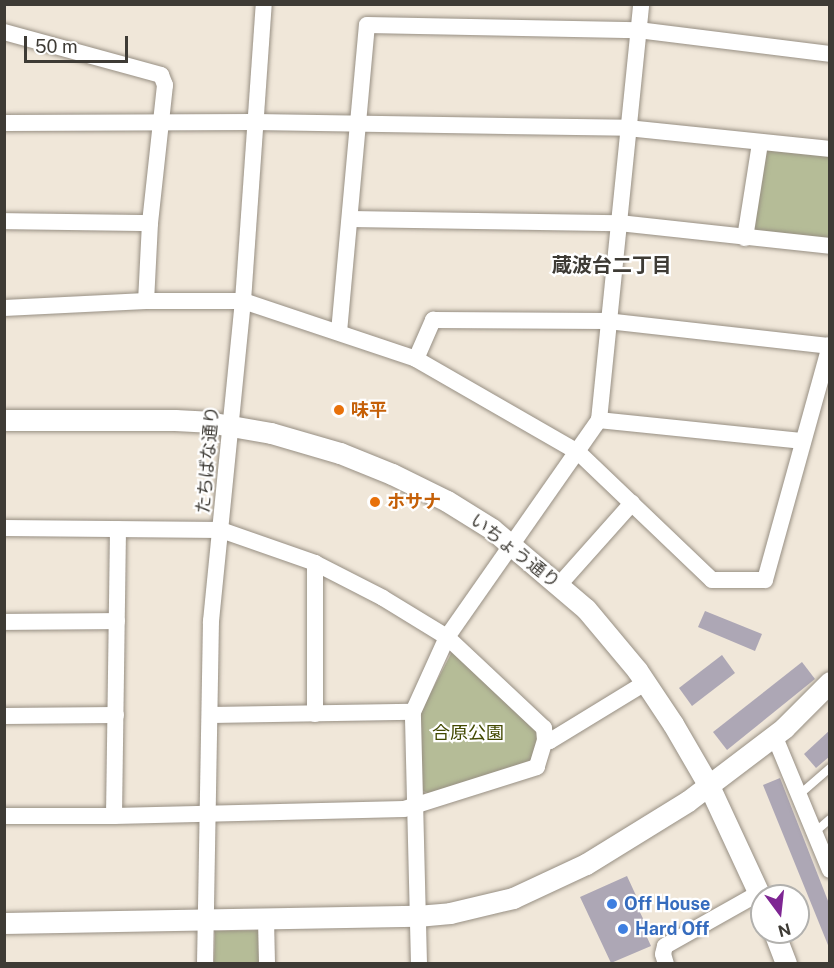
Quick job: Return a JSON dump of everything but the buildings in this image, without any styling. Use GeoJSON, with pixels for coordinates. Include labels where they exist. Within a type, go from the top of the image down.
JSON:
{"type":"FeatureCollection","features":[{"type":"Feature","properties":{"kind":"street","name":"たちばな通り"},"geometry":{"type":"LineString","coordinates":[[205,963],[210,814],[211,621],[243,302],[264,4]]}},
{"type":"Feature","properties":{"kind":"street"},"geometry":{"type":"LineString","coordinates":[[419,963],[413,712],[447,637],[599,420],[607,321],[641,4]]}},
{"type":"Feature","properties":{"kind":"street"},"geometry":{"type":"LineString","coordinates":[[339,332],[368,25],[638,30],[830,54]]}},
{"type":"Feature","properties":{"kind":"street"},"geometry":{"type":"LineString","coordinates":[[4,32],[161,75],[165,85],[150,223],[146,301]]}},
{"type":"Feature","properties":{"kind":"street"},"geometry":{"type":"LineString","coordinates":[[4,123],[255,122],[628,128],[830,150]]}},
{"type":"Feature","properties":{"kind":"street"},"geometry":{"type":"LineString","coordinates":[[745,238],[759,143]]}},
{"type":"Feature","properties":{"kind":"street"},"geometry":{"type":"LineString","coordinates":[[350,219],[619,223],[830,246]]}},
{"type":"Feature","properties":{"kind":"street"},"geometry":{"type":"LineString","coordinates":[[4,220],[150,223]]}},
{"type":"Feature","properties":{"kind":"street"},"geometry":{"type":"LineString","coordinates":[[4,308],[146,301],[243,302],[416,359],[578,452],[712,580],[765,580],[829,346],[607,321],[433,320],[416,359]]}},
{"type":"Feature","properties":{"kind":"street","name":"いちょう通り"},"geometry":{"type":"LineString","coordinates":[[4,420],[140,418],[229,425],[271,434],[340,453],[392,474],[447,501],[492,528],[586,609],[645,682],[674,724],[709,786],[755,884]]}},
{"type":"Feature","properties":{"kind":"street"},"geometry":{"type":"LineString","coordinates":[[599,420],[803,441]]}},
{"type":"Feature","properties":{"kind":"street"},"geometry":{"type":"LineString","coordinates":[[559,585],[632,503]]}},
{"type":"Feature","properties":{"kind":"street"},"geometry":{"type":"LineString","coordinates":[[4,528],[221,530],[315,563],[383,598],[447,637],[544,728],[545,740],[537,767],[415,807],[210,814],[4,816]]}},
{"type":"Feature","properties":{"kind":"street"},"geometry":{"type":"LineString","coordinates":[[114,816],[118,529]]}},
{"type":"Feature","properties":{"kind":"street"},"geometry":{"type":"LineString","coordinates":[[315,563],[315,714]]}},
{"type":"Feature","properties":{"kind":"street"},"geometry":{"type":"LineString","coordinates":[[4,622],[117,621]]}},
{"type":"Feature","properties":{"kind":"street"},"geometry":{"type":"LineString","coordinates":[[545,740],[550,741],[645,682]]}},
{"type":"Feature","properties":{"kind":"street"},"geometry":{"type":"LineString","coordinates":[[4,923],[417,916],[482,907],[548,884],[586,864],[709,786],[774,735],[830,682]]}},
{"type":"Feature","properties":{"kind":"street"},"geometry":{"type":"LineString","coordinates":[[211,715],[413,712]]}},
{"type":"Feature","properties":{"kind":"street"},"geometry":{"type":"LineString","coordinates":[[4,716],[116,715]]}},
{"type":"Feature","properties":{"kind":"street"},"geometry":{"type":"LineString","coordinates":[[774,735],[830,870]]}},
{"type":"Feature","properties":{"kind":"street"},"geometry":{"type":"LineString","coordinates":[[666,963],[663,954],[665,946],[750,903]]}},
{"type":"Feature","properties":{"kind":"street"},"geometry":{"type":"LineString","coordinates":[[266,919],[267,963]]}},
{"type":"Feature","properties":{"kind":"street"},"geometry":{"type":"LineString","coordinates":[[779,944],[786,963]]}},
{"type":"Feature","properties":{"kind":"lane"},"geometry":{"type":"LineString","coordinates":[[800,794],[830,768]]}},
{"type":"Feature","properties":{"kind":"lane"},"geometry":{"type":"LineString","coordinates":[[815,832],[830,819]]}},
{"type":"Feature","properties":{"kind":"green space"},"geometry":{"type":"Polygon","coordinates":[[[760,143],[829,149],[829,246],[745,238],[760,143]]]}},
{"type":"Feature","properties":{"kind":"green space","name":"合原公園"},"geometry":{"type":"Polygon","coordinates":[[[453,650],[536,729],[537,743],[529,765],[434,796],[419,789],[419,715],[453,650]]]}},
{"type":"Feature","properties":{"kind":"green space"},"geometry":{"type":"Polygon","coordinates":[[[263,930],[264,963],[214,964],[215,931],[263,930]]]}},
{"type":"Feature","properties":{"kind":"place","name":"味平"},"geometry":{"type":"Point","coordinates":[339,410]}},
{"type":"Feature","properties":{"kind":"place","name":"ホサナ"},"geometry":{"type":"Point","coordinates":[375,502]}},
{"type":"Feature","properties":{"kind":"place","name":"Off House"},"geometry":{"type":"Point","coordinates":[612,904]}},
{"type":"Feature","properties":{"kind":"place","name":"Hard Off"},"geometry":{"type":"Point","coordinates":[623,929]}},
{"type":"Feature","properties":{"kind":"district","name":"蔵波台二丁目"},"geometry":{"type":"Point","coordinates":[612,265]}}]}
